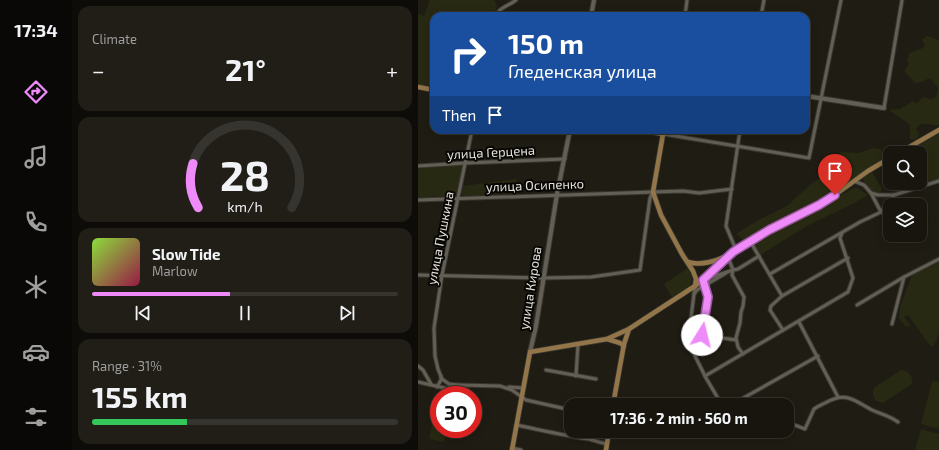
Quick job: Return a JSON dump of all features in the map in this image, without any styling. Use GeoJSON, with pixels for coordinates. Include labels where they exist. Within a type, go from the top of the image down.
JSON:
{"type":"FeatureCollection","features":[{"type":"Feature","properties":{"kind":"main road"},"geometry":{"type":"LineString","coordinates":[[418,87],[430,89]]}},
{"type":"Feature","properties":{"kind":"main road"},"geometry":{"type":"LineString","coordinates":[[911,146],[939,130]]}},
{"type":"Feature","properties":{"kind":"main road"},"geometry":{"type":"LineString","coordinates":[[663,134],[653,192],[661,215],[678,248],[688,262],[695,276],[695,286]]}},
{"type":"Feature","properties":{"kind":"main road"},"geometry":{"type":"LineString","coordinates":[[530,352],[607,339],[629,329],[695,286],[704,283],[728,257],[750,241],[825,202],[883,162]]}},
{"type":"Feature","properties":{"kind":"main road"},"geometry":{"type":"LineString","coordinates":[[688,262],[696,264],[711,262],[735,251]]}},
{"type":"Feature","properties":{"kind":"main road"},"geometry":{"type":"LineString","coordinates":[[615,398],[624,346],[629,329]]}},
{"type":"Feature","properties":{"kind":"main road"},"geometry":{"type":"LineString","coordinates":[[607,339],[620,343],[624,346]]}},
{"type":"Feature","properties":{"kind":"main road","name":"улица Кирова"},"geometry":{"type":"LineString","coordinates":[[512,449],[530,352]]}},
{"type":"Feature","properties":{"kind":"main road"},"geometry":{"type":"LineString","coordinates":[[606,450],[608,438]]}},
{"type":"Feature","properties":{"kind":"street"},"geometry":{"type":"LineString","coordinates":[[497,12],[501,8],[516,0]]}},
{"type":"Feature","properties":{"kind":"street"},"geometry":{"type":"LineString","coordinates":[[592,12],[594,0]]}},
{"type":"Feature","properties":{"kind":"street"},"geometry":{"type":"LineString","coordinates":[[686,12],[687,0]]}},
{"type":"Feature","properties":{"kind":"street"},"geometry":{"type":"LineString","coordinates":[[762,12],[764,0]]}},
{"type":"Feature","properties":{"kind":"street"},"geometry":{"type":"LineString","coordinates":[[674,134],[810,158],[841,0]]}},
{"type":"Feature","properties":{"kind":"street"},"geometry":{"type":"LineString","coordinates":[[810,97],[884,108],[902,0]]}},
{"type":"Feature","properties":{"kind":"street","name":"улица Пушкина"},"geometry":{"type":"LineString","coordinates":[[438,386],[441,380],[435,356],[434,328],[442,275],[471,134]]}},
{"type":"Feature","properties":{"kind":"street","name":"улица Кирова"},"geometry":{"type":"LineString","coordinates":[[530,352],[557,194],[569,134]]}},
{"type":"Feature","properties":{"kind":"street"},"geometry":{"type":"LineString","coordinates":[[735,251],[726,226],[739,134]]}},
{"type":"Feature","properties":{"kind":"street","name":"улица Герцена"},"geometry":{"type":"LineString","coordinates":[[418,166],[466,162],[565,159]]}},
{"type":"Feature","properties":{"kind":"street"},"geometry":{"type":"LineString","coordinates":[[854,181],[864,185],[871,193],[881,212]]}},
{"type":"Feature","properties":{"kind":"street"},"geometry":{"type":"LineString","coordinates":[[871,193],[878,195],[894,194],[939,181]]}},
{"type":"Feature","properties":{"kind":"street","name":"улица Осипенко"},"geometry":{"type":"LineString","coordinates":[[418,200],[557,194],[683,191],[699,193],[732,189]]}},
{"type":"Feature","properties":{"kind":"street"},"geometry":{"type":"LineString","coordinates":[[418,275],[543,278],[591,277],[640,270],[650,198],[653,192]]}},
{"type":"Feature","properties":{"kind":"street"},"geometry":{"type":"LineString","coordinates":[[770,274],[881,212],[894,194]]}},
{"type":"Feature","properties":{"kind":"street"},"geometry":{"type":"LineString","coordinates":[[705,376],[848,292],[853,278],[848,258],[840,238],[842,233]]}},
{"type":"Feature","properties":{"kind":"street"},"geometry":{"type":"LineString","coordinates":[[750,241],[782,296]]}},
{"type":"Feature","properties":{"kind":"street"},"geometry":{"type":"LineString","coordinates":[[694,294],[704,283],[738,269],[759,256]]}},
{"type":"Feature","properties":{"kind":"street"},"geometry":{"type":"LineString","coordinates":[[728,257],[733,270],[732,275],[744,297],[736,340],[738,347],[743,354]]}},
{"type":"Feature","properties":{"kind":"street"},"geometry":{"type":"LineString","coordinates":[[783,330],[770,310],[771,306],[782,296],[848,258]]}},
{"type":"Feature","properties":{"kind":"street"},"geometry":{"type":"LineString","coordinates":[[857,305],[904,277],[939,259]]}},
{"type":"Feature","properties":{"kind":"street"},"geometry":{"type":"LineString","coordinates":[[892,324],[904,277]]}},
{"type":"Feature","properties":{"kind":"street"},"geometry":{"type":"LineString","coordinates":[[704,283],[708,297],[702,335],[736,340]]}},
{"type":"Feature","properties":{"kind":"street"},"geometry":{"type":"LineString","coordinates":[[695,286],[688,342],[718,398]]}},
{"type":"Feature","properties":{"kind":"street"},"geometry":{"type":"LineString","coordinates":[[799,322],[838,397]]}},
{"type":"Feature","properties":{"kind":"street"},"geometry":{"type":"LineString","coordinates":[[576,376],[578,344]]}},
{"type":"Feature","properties":{"kind":"street"},"geometry":{"type":"LineString","coordinates":[[743,398],[818,356]]}},
{"type":"Feature","properties":{"kind":"street"},"geometry":{"type":"LineString","coordinates":[[418,366],[423,370],[431,384]]}},
{"type":"Feature","properties":{"kind":"street"},"geometry":{"type":"LineString","coordinates":[[546,370],[596,379]]}},
{"type":"Feature","properties":{"kind":"street"},"geometry":{"type":"LineString","coordinates":[[440,374],[442,379],[449,384],[490,385],[523,388]]}},
{"type":"Feature","properties":{"kind":"street"},"geometry":{"type":"LineString","coordinates":[[418,382],[435,386]]}},
{"type":"Feature","properties":{"kind":"street"},"geometry":{"type":"LineString","coordinates":[[506,387],[526,400],[564,408]]}},
{"type":"Feature","properties":{"kind":"street"},"geometry":{"type":"LineString","coordinates":[[794,425],[805,428],[814,409],[843,396],[855,400],[873,410],[893,418],[898,422]]}},
{"type":"Feature","properties":{"kind":"street"},"geometry":{"type":"LineString","coordinates":[[516,425],[560,436],[584,440],[591,439],[594,442],[607,444]]}},
{"type":"Feature","properties":{"kind":"street"},"geometry":{"type":"LineString","coordinates":[[512,449],[521,450]]}},
{"type":"Feature","properties":{"kind":"green space"},"geometry":{"type":"Polygon","coordinates":[[[430,0],[494,0],[497,6],[495,12],[430,12],[430,87],[418,85],[418,14],[424,16],[430,0]]]}},
{"type":"Feature","properties":{"kind":"green space"},"geometry":{"type":"Polygon","coordinates":[[[927,36],[939,40],[939,125],[920,125],[916,130],[919,132],[919,135],[916,140],[910,139],[910,126],[908,123],[889,110],[900,109],[913,101],[916,104],[923,97],[931,99],[936,97],[938,88],[930,78],[915,83],[904,71],[909,64],[907,60],[909,53],[923,48],[925,46],[922,40],[927,36]]]}},
{"type":"Feature","properties":{"kind":"green space"},"geometry":{"type":"Polygon","coordinates":[[[939,134],[939,180],[927,184],[927,146],[918,146],[939,134]]]}},
{"type":"Feature","properties":{"kind":"green space"},"geometry":{"type":"Polygon","coordinates":[[[873,148],[881,149],[883,162],[835,195],[750,241],[743,240],[736,234],[757,221],[787,206],[812,183],[836,169],[828,162],[830,159],[835,161],[840,152],[858,153],[873,148]]]}},
{"type":"Feature","properties":{"kind":"green space"},"geometry":{"type":"Polygon","coordinates":[[[463,165],[456,196],[418,197],[418,169],[463,165]]]}},
{"type":"Feature","properties":{"kind":"green space"},"geometry":{"type":"Polygon","coordinates":[[[872,172],[882,189],[878,195],[871,193],[863,180],[864,177],[872,172]]]}},
{"type":"Feature","properties":{"kind":"green space"},"geometry":{"type":"Polygon","coordinates":[[[516,179],[516,192],[462,195],[463,186],[516,179]]]}},
{"type":"Feature","properties":{"kind":"green space"},"geometry":{"type":"Polygon","coordinates":[[[856,187],[868,195],[805,227],[759,256],[752,245],[856,187]]]}},
{"type":"Feature","properties":{"kind":"green space"},"geometry":{"type":"Polygon","coordinates":[[[894,190],[905,190],[895,193],[894,190]]]}},
{"type":"Feature","properties":{"kind":"green space"},"geometry":{"type":"Polygon","coordinates":[[[939,262],[939,333],[934,345],[931,347],[908,315],[904,317],[911,326],[906,327],[899,318],[900,307],[912,275],[939,262]]]}},
{"type":"Feature","properties":{"kind":"green space"},"geometry":{"type":"Polygon","coordinates":[[[688,268],[692,279],[691,283],[686,289],[672,297],[664,284],[688,268]]]}},
{"type":"Feature","properties":{"kind":"green space"},"geometry":{"type":"Polygon","coordinates":[[[901,370],[910,374],[912,384],[883,403],[876,401],[873,394],[875,387],[901,370]]]}},
{"type":"Feature","properties":{"kind":"green space"},"geometry":{"type":"Polygon","coordinates":[[[932,381],[939,382],[939,429],[921,424],[932,381]]]}},
{"type":"Feature","properties":{"kind":"green space"},"geometry":{"type":"Polygon","coordinates":[[[921,429],[939,434],[939,450],[915,450],[921,429]]]}},
{"type":"Feature","properties":{"kind":"green space"},"geometry":{"type":"Polygon","coordinates":[[[430,434],[430,438],[445,438],[444,442],[429,439],[430,434]]]}},
{"type":"Feature","properties":{"kind":"route"},"geometry":{"type":"LineString","coordinates":[[702,335],[708,297],[703,280],[733,252],[758,236],[825,202],[835,195]]}}]}
